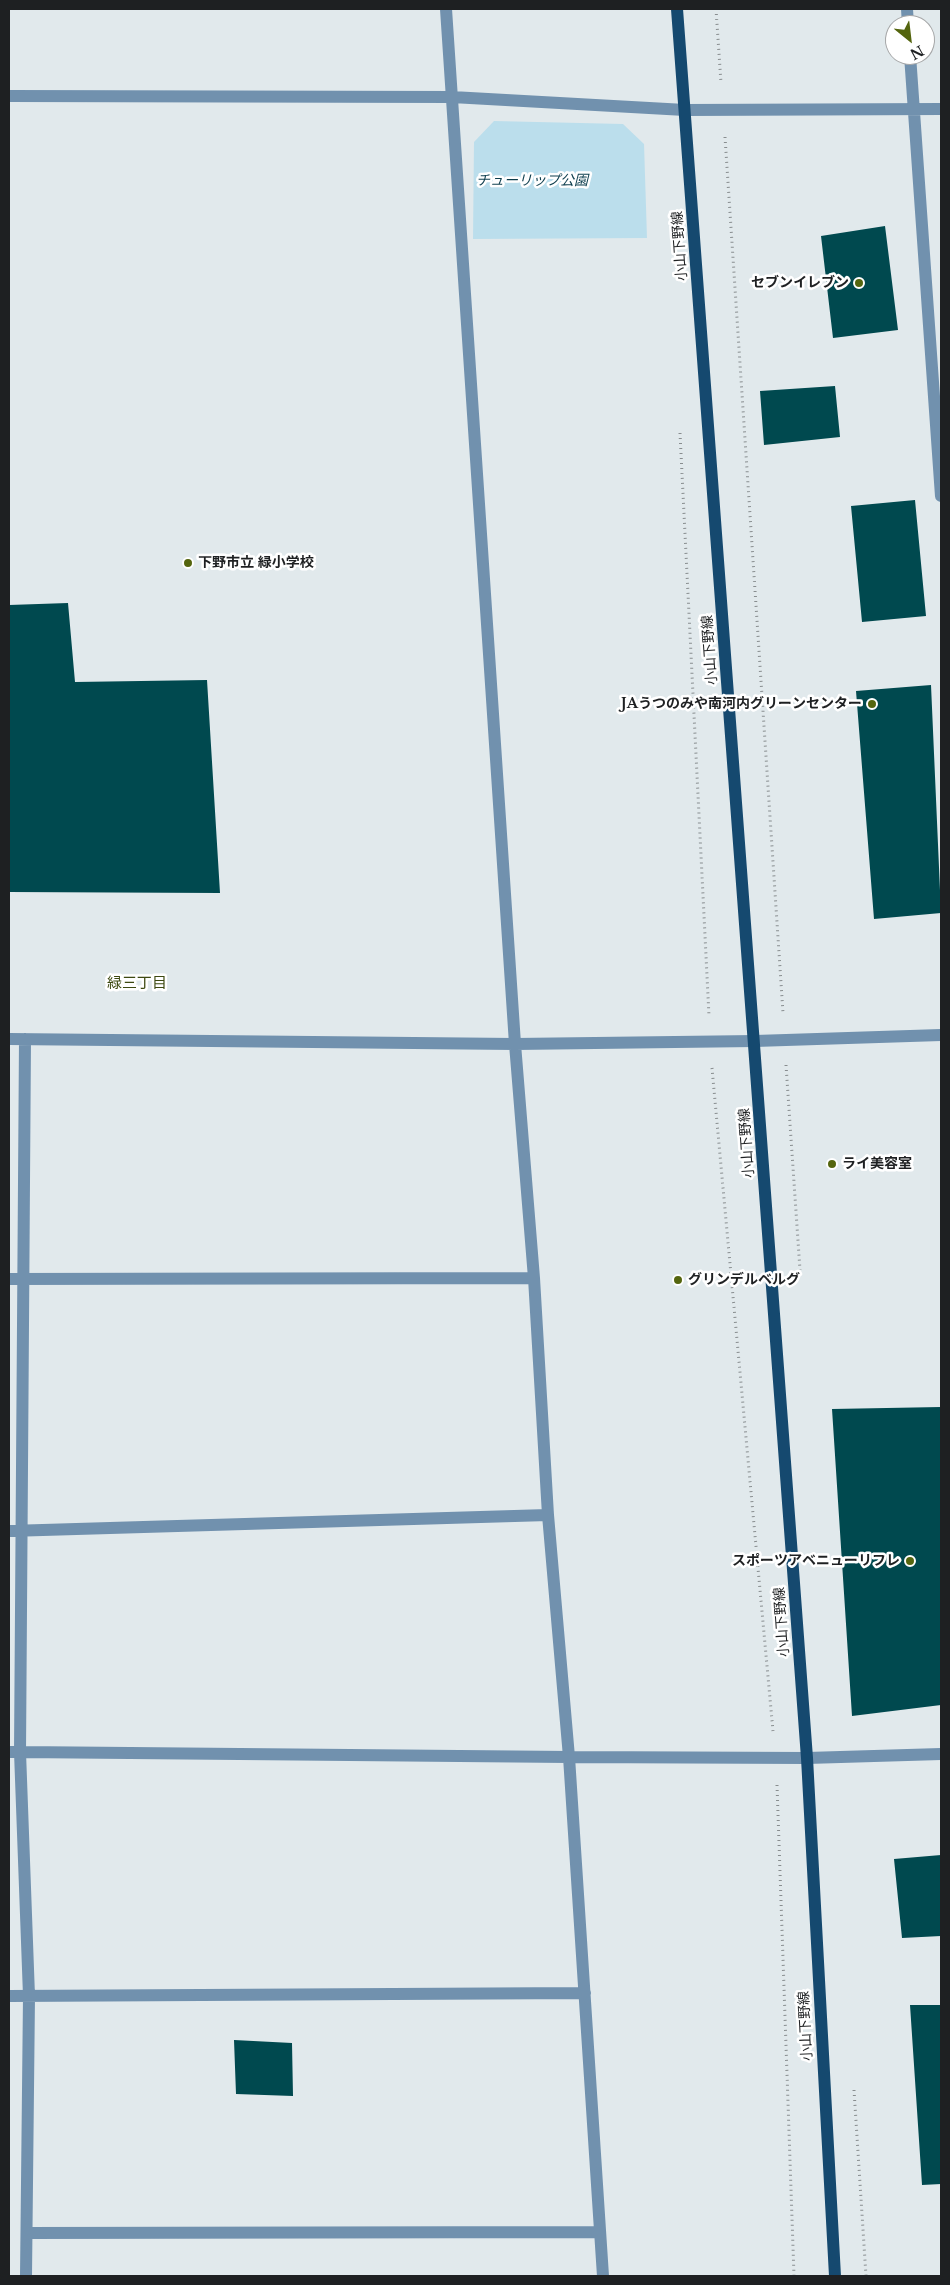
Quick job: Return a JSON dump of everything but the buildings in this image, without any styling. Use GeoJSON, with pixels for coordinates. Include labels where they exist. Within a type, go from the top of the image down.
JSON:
{"type":"FeatureCollection","features":[{"type":"Feature","properties":{"kind":"main road","name":"小山下野線"},"geometry":{"type":"LineString","coordinates":[[677,9],[807,1758],[835,2276]]}},
{"type":"Feature","properties":{"kind":"street"},"geometry":{"type":"LineString","coordinates":[[446,9],[515,1044],[534,1278],[548,1515],[569,1757],[603,2276]]}},
{"type":"Feature","properties":{"kind":"street"},"geometry":{"type":"LineString","coordinates":[[911,65],[941,496]]}},
{"type":"Feature","properties":{"kind":"street"},"geometry":{"type":"LineString","coordinates":[[9,96],[452,97],[685,110],[941,109]]}},
{"type":"Feature","properties":{"kind":"street"},"geometry":{"type":"LineString","coordinates":[[9,1039],[515,1044],[755,1042],[941,1035]]}},
{"type":"Feature","properties":{"kind":"street"},"geometry":{"type":"LineString","coordinates":[[25,1040],[22,1531],[14,1752],[29,1996],[26,2276]]}},
{"type":"Feature","properties":{"kind":"street"},"geometry":{"type":"LineString","coordinates":[[9,1279],[534,1278]]}},
{"type":"Feature","properties":{"kind":"street"},"geometry":{"type":"LineString","coordinates":[[9,1531],[548,1515]]}},
{"type":"Feature","properties":{"kind":"street"},"geometry":{"type":"LineString","coordinates":[[14,1752],[776,1758],[941,1754]]}},
{"type":"Feature","properties":{"kind":"street"},"geometry":{"type":"LineString","coordinates":[[9,1996],[585,1993]]}},
{"type":"Feature","properties":{"kind":"street"},"geometry":{"type":"LineString","coordinates":[[27,2233],[600,2232]]}},
{"type":"Feature","properties":{"kind":"path"},"geometry":{"type":"LineString","coordinates":[[716,9],[800,1280]]}},
{"type":"Feature","properties":{"kind":"path"},"geometry":{"type":"LineString","coordinates":[[679,426],[710,1042],[776,1758],[794,2276]]}},
{"type":"Feature","properties":{"kind":"path"},"geometry":{"type":"LineString","coordinates":[[854,2087],[866,2276]]}},
{"type":"Feature","properties":{"kind":"green space","name":"チューリップ公園"},"geometry":{"type":"Polygon","coordinates":[[[494,121],[623,124],[644,144],[647,238],[473,239],[474,142],[494,121]]]}},
{"type":"Feature","properties":{"kind":"place","name":"セブンイレブン"},"geometry":{"type":"Point","coordinates":[859,283]}},
{"type":"Feature","properties":{"kind":"place","name":"下野市立 緑小学校"},"geometry":{"type":"Point","coordinates":[188,563]}},
{"type":"Feature","properties":{"kind":"place","name":"JAうつのみや南河内グリーンセンター"},"geometry":{"type":"Point","coordinates":[872,704]}},
{"type":"Feature","properties":{"kind":"place","name":"ライ美容室"},"geometry":{"type":"Point","coordinates":[832,1164]}},
{"type":"Feature","properties":{"kind":"place","name":"グリンデルベルグ"},"geometry":{"type":"Point","coordinates":[678,1280]}},
{"type":"Feature","properties":{"kind":"place","name":"スポーツアベニューリフレ"},"geometry":{"type":"Point","coordinates":[910,1561]}},
{"type":"Feature","properties":{"kind":"district","name":"緑三丁目"},"geometry":{"type":"Point","coordinates":[137,984]}}]}
